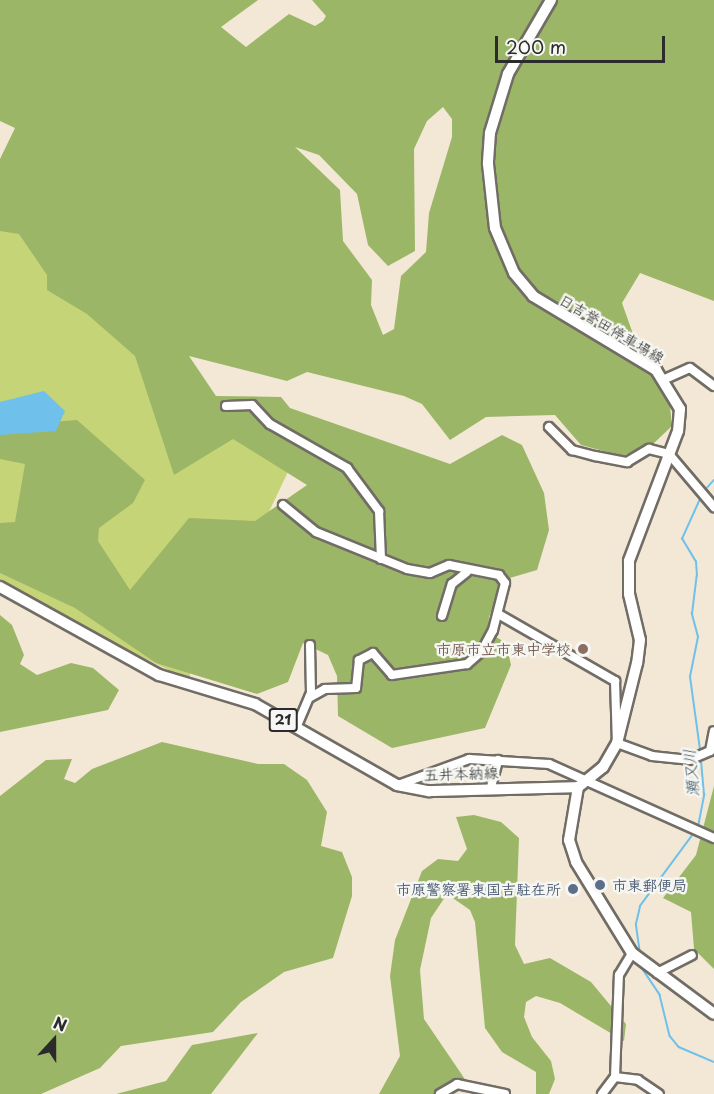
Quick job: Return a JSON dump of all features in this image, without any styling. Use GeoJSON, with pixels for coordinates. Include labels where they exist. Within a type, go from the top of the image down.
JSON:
{"type":"FeatureCollection","features":[{"type":"Feature","properties":{"kind":"main road","name":"日吉誉田停車場線"},"geometry":{"type":"LineString","coordinates":[[551,0],[508,74],[490,133],[488,164],[495,228],[514,273],[533,296],[665,379],[680,409],[669,454],[629,561],[629,594],[640,640],[617,743],[598,773],[587,777],[578,787]]}},
{"type":"Feature","properties":{"kind":"main road","name":"五井本納線"},"geometry":{"type":"LineString","coordinates":[[0,587],[159,675],[255,704],[397,785],[429,791],[491,787],[578,787]]}},
{"type":"Feature","properties":{"kind":"main road"},"geometry":{"type":"LineString","coordinates":[[578,787],[569,821],[572,851],[632,953],[714,1014]]}},
{"type":"Feature","properties":{"kind":"street"},"geometry":{"type":"LineString","coordinates":[[665,379],[690,368],[714,386]]}},
{"type":"Feature","properties":{"kind":"street"},"geometry":{"type":"LineString","coordinates":[[226,406],[252,405],[270,424],[347,468],[380,511],[381,559]]}},
{"type":"Feature","properties":{"kind":"street"},"geometry":{"type":"LineString","coordinates":[[549,427],[572,450],[595,456],[627,462],[649,449],[669,454],[714,507]]}},
{"type":"Feature","properties":{"kind":"street"},"geometry":{"type":"LineString","coordinates":[[283,505],[316,532],[421,573],[444,565],[467,572],[504,578],[500,615],[482,651],[466,664],[392,675],[373,653],[359,660],[356,688],[325,689],[309,698]]}},
{"type":"Feature","properties":{"kind":"street"},"geometry":{"type":"LineString","coordinates":[[442,616],[452,584],[467,572]]}},
{"type":"Feature","properties":{"kind":"street"},"geometry":{"type":"LineString","coordinates":[[500,615],[615,681],[617,743],[652,756],[689,760],[710,751],[714,731]]}},
{"type":"Feature","properties":{"kind":"street"},"geometry":{"type":"LineString","coordinates":[[296,728],[309,698],[310,645]]}},
{"type":"Feature","properties":{"kind":"street"},"geometry":{"type":"LineString","coordinates":[[397,785],[453,763],[498,760],[549,764],[587,777],[714,838]]}},
{"type":"Feature","properties":{"kind":"street"},"geometry":{"type":"LineString","coordinates":[[491,787],[498,760]]}},
{"type":"Feature","properties":{"kind":"street"},"geometry":{"type":"LineString","coordinates":[[602,1094],[615,1077],[619,975],[632,953]]}},
{"type":"Feature","properties":{"kind":"street"},"geometry":{"type":"LineString","coordinates":[[657,973],[692,955]]}},
{"type":"Feature","properties":{"kind":"street"},"geometry":{"type":"LineString","coordinates":[[615,1077],[638,1080],[658,1094]]}},
{"type":"Feature","properties":{"kind":"street"},"geometry":{"type":"LineString","coordinates":[[440,1094],[457,1084],[465,1090],[505,1094]]}},
{"type":"Feature","properties":{"kind":"green space"},"geometry":{"type":"Polygon","coordinates":[[[0,0],[258,0],[221,27],[246,47],[289,14],[315,26],[323,21],[326,16],[312,0],[714,0],[714,301],[640,273],[622,303],[633,334],[669,396],[672,426],[653,444],[622,456],[581,445],[555,415],[486,417],[450,440],[422,404],[404,396],[307,372],[287,381],[189,356],[216,396],[281,397],[290,408],[450,464],[502,435],[522,445],[544,493],[549,530],[537,570],[503,580],[489,617],[488,632],[506,643],[511,665],[485,728],[392,748],[338,716],[337,676],[328,655],[303,643],[288,682],[257,694],[156,663],[75,608],[0,573],[0,523],[15,522],[25,464],[0,459],[0,426],[77,420],[145,480],[133,503],[99,528],[98,541],[130,590],[189,518],[255,521],[307,485],[233,439],[174,475],[135,356],[87,314],[47,290],[47,275],[19,234],[0,231],[0,159],[15,128],[0,121],[0,0]],[[443,107],[427,121],[414,149],[415,251],[388,266],[368,245],[357,194],[319,155],[295,147],[340,190],[343,241],[372,280],[371,305],[383,335],[394,329],[401,276],[426,252],[429,213],[452,137],[452,119],[443,107]]]}},
{"type":"Feature","properties":{"kind":"green space"},"geometry":{"type":"Polygon","coordinates":[[[0,209],[169,364],[296,455],[247,558],[198,633],[189,680],[0,587],[0,209]]]}},
{"type":"Feature","properties":{"kind":"green space"},"geometry":{"type":"Polygon","coordinates":[[[0,615],[12,625],[24,655],[20,664],[37,675],[71,663],[93,668],[119,690],[108,710],[0,732],[0,615]]]}},
{"type":"Feature","properties":{"kind":"green space"},"geometry":{"type":"Polygon","coordinates":[[[162,742],[258,764],[284,764],[307,780],[327,812],[321,846],[342,852],[352,877],[352,896],[333,958],[284,972],[241,1002],[213,1032],[121,1046],[100,1068],[41,1094],[0,1094],[0,796],[46,760],[72,759],[64,779],[75,783],[92,769],[162,742]]]}},
{"type":"Feature","properties":{"kind":"green space"},"geometry":{"type":"Polygon","coordinates":[[[714,786],[714,969],[694,949],[691,912],[663,898],[696,855],[714,786]]]}},
{"type":"Feature","properties":{"kind":"green space"},"geometry":{"type":"Polygon","coordinates":[[[474,815],[501,822],[519,838],[515,945],[524,964],[550,958],[591,982],[626,1024],[624,1041],[560,1003],[536,996],[526,1002],[524,1017],[532,1037],[551,1061],[555,1079],[549,1094],[536,1094],[536,1072],[502,1052],[485,1028],[475,922],[470,910],[447,894],[431,918],[420,970],[424,1019],[475,1094],[445,1085],[435,1094],[379,1094],[400,1056],[390,976],[395,940],[422,871],[438,859],[458,861],[467,849],[456,817],[474,815]]]}},
{"type":"Feature","properties":{"kind":"green space"},"geometry":{"type":"Polygon","coordinates":[[[258,1033],[211,1094],[116,1094],[166,1081],[192,1045],[258,1033]]]}},
{"type":"Feature","properties":{"kind":"water"},"geometry":{"type":"Polygon","coordinates":[[[44,391],[65,411],[56,431],[0,435],[0,402],[44,391]]]}},
{"type":"Feature","properties":{"kind":"waterway","name":"瀬又川"},"geometry":{"type":"LineString","coordinates":[[705,490],[714,480]]}},
{"type":"Feature","properties":{"kind":"waterway","name":"瀬又川"},"geometry":{"type":"LineString","coordinates":[[700,750],[690,677],[698,637],[692,614],[697,576],[696,562],[682,539],[701,497]]}},
{"type":"Feature","properties":{"kind":"waterway","name":"瀬又川"},"geometry":{"type":"LineString","coordinates":[[698,827],[704,795],[701,758]]}},
{"type":"Feature","properties":{"kind":"waterway","name":"瀬又川"},"geometry":{"type":"LineString","coordinates":[[640,954],[636,924],[640,906],[693,834]]}},
{"type":"Feature","properties":{"kind":"waterway","name":"瀬又川"},"geometry":{"type":"LineString","coordinates":[[640,965],[660,995],[670,1036],[679,1047],[714,1062]]}},
{"type":"Feature","properties":{"kind":"place","name":"市原市立市東中学校"},"geometry":{"type":"Point","coordinates":[583,649]}},
{"type":"Feature","properties":{"kind":"place","name":"市東郵便局"},"geometry":{"type":"Point","coordinates":[600,885]}},
{"type":"Feature","properties":{"kind":"place","name":"市原警察署東国吉駐在所"},"geometry":{"type":"Point","coordinates":[573,889]}}]}
